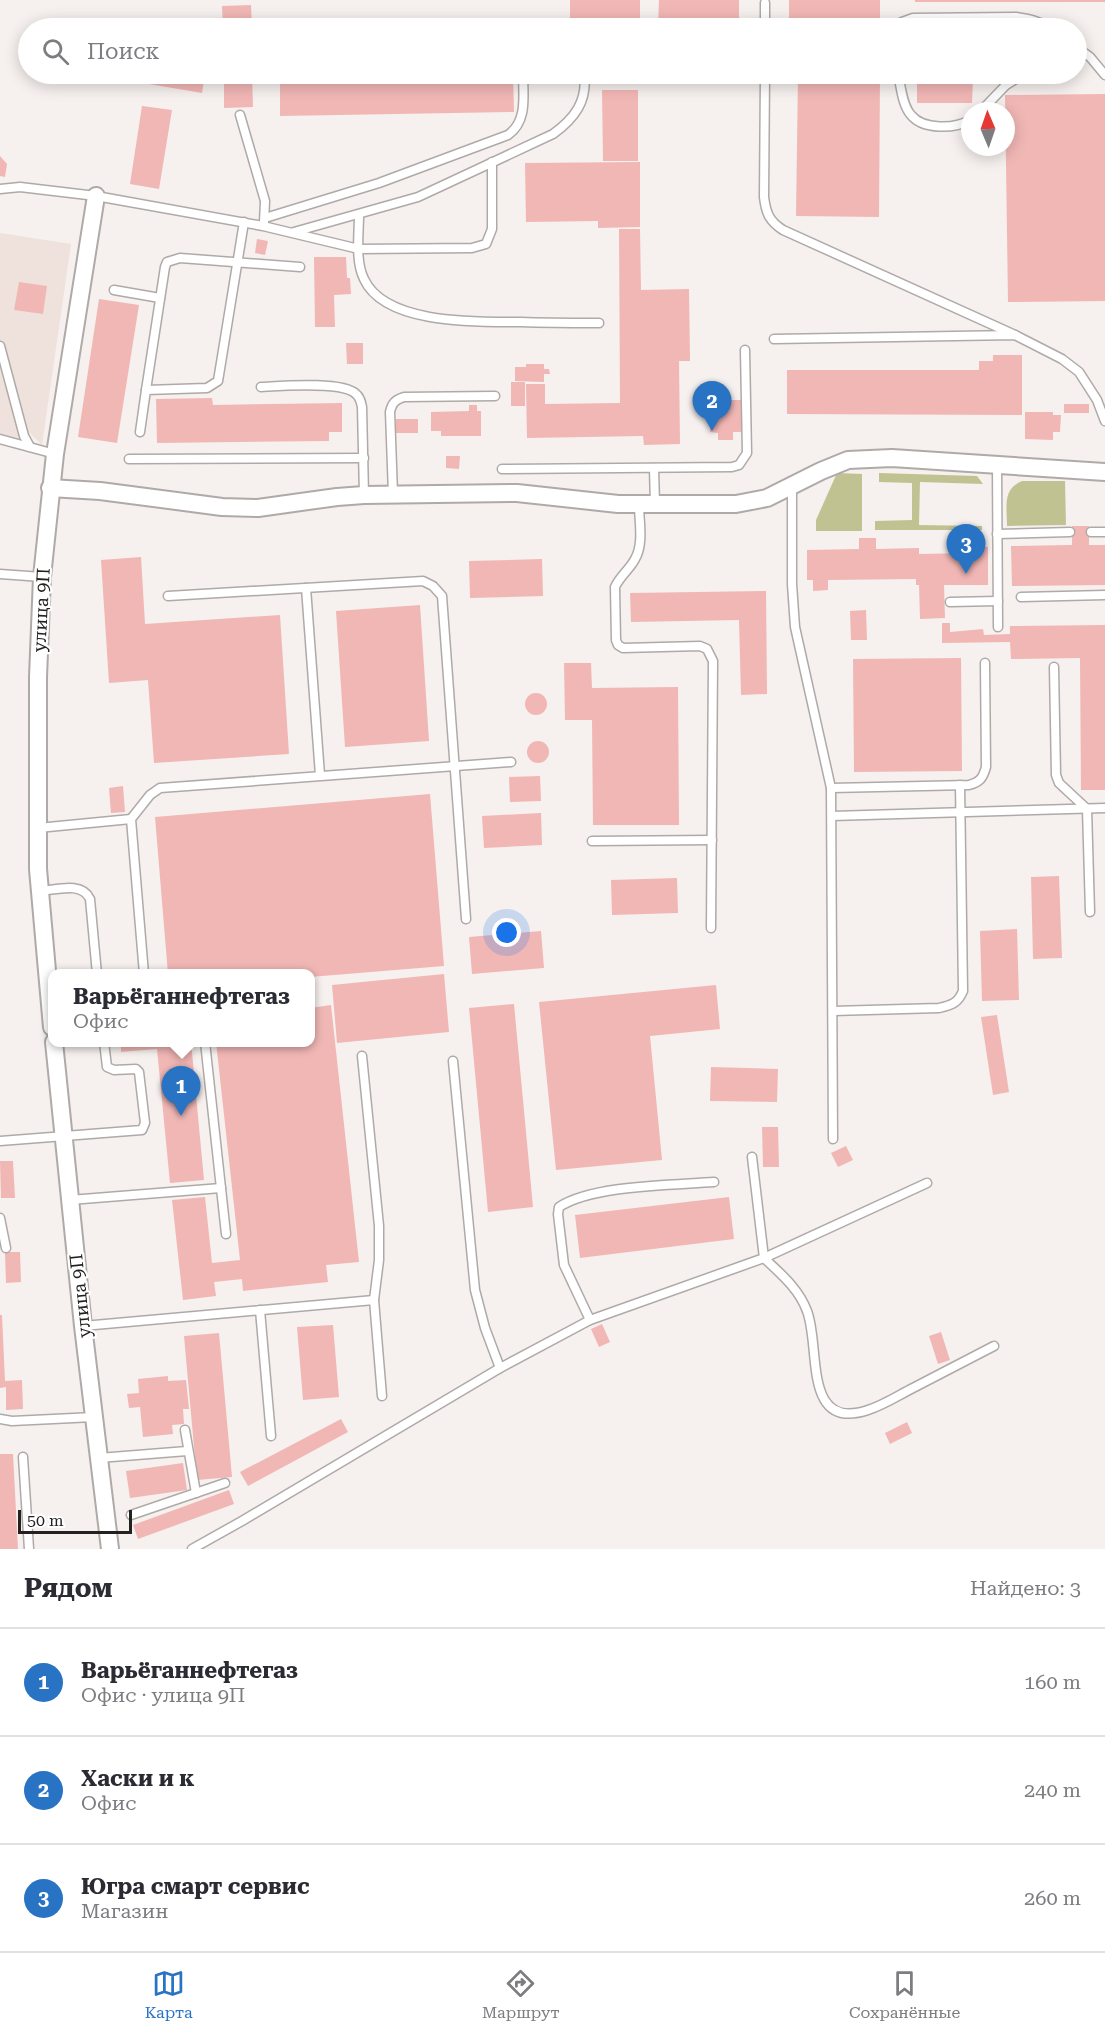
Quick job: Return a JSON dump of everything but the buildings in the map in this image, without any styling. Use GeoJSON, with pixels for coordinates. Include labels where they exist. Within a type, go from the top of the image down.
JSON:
{"type":"FeatureCollection","features":[{"type":"Feature","properties":{"kind":"street","name":"улица 9П"},"geometry":{"type":"LineString","coordinates":[[48,969],[40,891],[38,828],[38,677],[42,577],[50,488],[96,196]]}},
{"type":"Feature","properties":{"kind":"street"},"geometry":{"type":"LineString","coordinates":[[50,488],[100,491],[222,507],[258,507],[364,495],[517,493],[647,505],[736,504],[767,498],[848,460],[866,458],[1105,472]]}},
{"type":"Feature","properties":{"kind":"street","name":"улица 9П"},"geometry":{"type":"LineString","coordinates":[[54,1047],[83,1326],[110,1549]]}},
{"type":"Feature","properties":{"kind":"lane"},"geometry":{"type":"LineString","coordinates":[[765,3],[765,18]]}},
{"type":"Feature","properties":{"kind":"lane"},"geometry":{"type":"LineString","coordinates":[[913,18],[1029,18]]}},
{"type":"Feature","properties":{"kind":"lane"},"geometry":{"type":"LineString","coordinates":[[1087,55],[1105,75]]}},
{"type":"Feature","properties":{"kind":"lane"},"geometry":{"type":"LineString","coordinates":[[0,189],[20,187],[96,196],[244,222],[264,222],[379,183],[508,135],[515,130],[523,111],[523,84]]}},
{"type":"Feature","properties":{"kind":"lane"},"geometry":{"type":"LineString","coordinates":[[294,233],[418,197],[553,134],[572,119],[584,92],[584,84]]}},
{"type":"Feature","properties":{"kind":"lane"},"geometry":{"type":"LineString","coordinates":[[765,84],[764,197],[766,212],[772,223],[1062,359],[1079,372],[1097,400],[1105,421]]}},
{"type":"Feature","properties":{"kind":"lane"},"geometry":{"type":"LineString","coordinates":[[901,84],[911,116],[921,123],[935,126],[952,126],[961,123]]}},
{"type":"Feature","properties":{"kind":"lane"},"geometry":{"type":"LineString","coordinates":[[990,102],[1008,84]]}},
{"type":"Feature","properties":{"kind":"lane"},"geometry":{"type":"LineString","coordinates":[[240,115],[265,201],[264,222]]}},
{"type":"Feature","properties":{"kind":"lane"},"geometry":{"type":"LineString","coordinates":[[264,222],[294,233],[359,249],[472,248],[486,244],[492,230],[492,162]]}},
{"type":"Feature","properties":{"kind":"lane"},"geometry":{"type":"LineString","coordinates":[[359,215],[360,268],[364,281],[377,296],[396,308],[443,320],[465,322],[599,323]]}},
{"type":"Feature","properties":{"kind":"lane"},"geometry":{"type":"LineString","coordinates":[[146,390],[207,388],[218,381],[244,222]]}},
{"type":"Feature","properties":{"kind":"lane"},"geometry":{"type":"LineString","coordinates":[[140,432],[167,262],[180,258],[300,267]]}},
{"type":"Feature","properties":{"kind":"lane"},"geometry":{"type":"LineString","coordinates":[[114,290],[160,298]]}},
{"type":"Feature","properties":{"kind":"lane"},"geometry":{"type":"LineString","coordinates":[[774,339],[1015,335]]}},
{"type":"Feature","properties":{"kind":"lane"},"geometry":{"type":"LineString","coordinates":[[0,346],[24,436],[30,447]]}},
{"type":"Feature","properties":{"kind":"lane"},"geometry":{"type":"LineString","coordinates":[[502,469],[732,467],[739,465],[747,453],[745,350]]}},
{"type":"Feature","properties":{"kind":"lane"},"geometry":{"type":"LineString","coordinates":[[261,387],[338,386],[356,393],[362,406],[364,495]]}},
{"type":"Feature","properties":{"kind":"lane"},"geometry":{"type":"LineString","coordinates":[[393,494],[390,412],[392,404],[397,399],[495,396]]}},
{"type":"Feature","properties":{"kind":"lane"},"geometry":{"type":"LineString","coordinates":[[0,439],[55,454]]}},
{"type":"Feature","properties":{"kind":"lane"},"geometry":{"type":"LineString","coordinates":[[129,459],[364,458]]}},
{"type":"Feature","properties":{"kind":"lane"},"geometry":{"type":"LineString","coordinates":[[997,465],[998,627]]}},
{"type":"Feature","properties":{"kind":"lane"},"geometry":{"type":"LineString","coordinates":[[654,468],[638,552],[634,562],[618,580],[615,587],[616,640],[622,648],[700,646],[712,655],[711,928]]}},
{"type":"Feature","properties":{"kind":"lane"},"geometry":{"type":"LineString","coordinates":[[792,487],[792,584],[795,627],[831,788],[833,1139]]}},
{"type":"Feature","properties":{"kind":"lane"},"geometry":{"type":"LineString","coordinates":[[997,534],[1071,532]]}},
{"type":"Feature","properties":{"kind":"lane"},"geometry":{"type":"LineString","coordinates":[[1091,532],[1105,532]]}},
{"type":"Feature","properties":{"kind":"lane"},"geometry":{"type":"LineString","coordinates":[[0,574],[42,577]]}},
{"type":"Feature","properties":{"kind":"lane"},"geometry":{"type":"LineString","coordinates":[[168,596],[423,581],[433,586],[442,596],[466,919]]}},
{"type":"Feature","properties":{"kind":"lane"},"geometry":{"type":"LineString","coordinates":[[306,588],[320,775]]}},
{"type":"Feature","properties":{"kind":"lane"},"geometry":{"type":"LineString","coordinates":[[1021,597],[1105,595]]}},
{"type":"Feature","properties":{"kind":"lane"},"geometry":{"type":"LineString","coordinates":[[950,602],[998,601]]}},
{"type":"Feature","properties":{"kind":"lane"},"geometry":{"type":"LineString","coordinates":[[831,788],[960,786],[978,783],[984,777],[986,767],[985,663]]}},
{"type":"Feature","properties":{"kind":"lane"},"geometry":{"type":"LineString","coordinates":[[1054,667],[1056,775],[1059,783],[1087,809],[1090,912]]}},
{"type":"Feature","properties":{"kind":"lane"},"geometry":{"type":"LineString","coordinates":[[144,969],[131,819],[150,795],[160,788],[511,762]]}},
{"type":"Feature","properties":{"kind":"lane"},"geometry":{"type":"LineString","coordinates":[[832,1011],[939,1008],[951,1006],[960,1000],[963,991],[960,786]]}},
{"type":"Feature","properties":{"kind":"lane"},"geometry":{"type":"LineString","coordinates":[[832,816],[1105,808]]}},
{"type":"Feature","properties":{"kind":"lane"},"geometry":{"type":"LineString","coordinates":[[38,828],[131,819]]}},
{"type":"Feature","properties":{"kind":"lane"},"geometry":{"type":"LineString","coordinates":[[592,841],[712,840]]}},
{"type":"Feature","properties":{"kind":"lane"},"geometry":{"type":"LineString","coordinates":[[40,891],[78,888],[87,893],[90,899],[97,969]]}},
{"type":"Feature","properties":{"kind":"lane"},"geometry":{"type":"LineString","coordinates":[[0,1141],[138,1132],[144,1126],[139,1072],[114,1070],[108,1067],[105,1047]]}},
{"type":"Feature","properties":{"kind":"lane"},"geometry":{"type":"LineString","coordinates":[[206,1047],[226,1234]]}},
{"type":"Feature","properties":{"kind":"lane"},"geometry":{"type":"LineString","coordinates":[[362,1056],[379,1226],[379,1260],[374,1300],[382,1396]]}},
{"type":"Feature","properties":{"kind":"lane"},"geometry":{"type":"LineString","coordinates":[[453,1061],[475,1290],[485,1328],[500,1368]]}},
{"type":"Feature","properties":{"kind":"lane"},"geometry":{"type":"LineString","coordinates":[[752,1157],[764,1258],[791,1284],[803,1302],[812,1325],[819,1387],[826,1404],[836,1411],[857,1413],[868,1410],[994,1346]]}},
{"type":"Feature","properties":{"kind":"lane"},"geometry":{"type":"LineString","coordinates":[[590,1320],[564,1265],[559,1207],[593,1193],[714,1182]]}},
{"type":"Feature","properties":{"kind":"lane"},"geometry":{"type":"LineString","coordinates":[[192,1549],[500,1368],[590,1320],[764,1258],[927,1183]]}},
{"type":"Feature","properties":{"kind":"lane"},"geometry":{"type":"LineString","coordinates":[[70,1200],[220,1188]]}},
{"type":"Feature","properties":{"kind":"lane"},"geometry":{"type":"LineString","coordinates":[[0,1218],[6,1248]]}},
{"type":"Feature","properties":{"kind":"lane"},"geometry":{"type":"LineString","coordinates":[[83,1326],[374,1300]]}},
{"type":"Feature","properties":{"kind":"lane"},"geometry":{"type":"LineString","coordinates":[[260,1310],[271,1436]]}},
{"type":"Feature","properties":{"kind":"lane"},"geometry":{"type":"LineString","coordinates":[[0,1419],[12,1421],[94,1417]]}},
{"type":"Feature","properties":{"kind":"lane"},"geometry":{"type":"LineString","coordinates":[[185,1430],[196,1493]]}},
{"type":"Feature","properties":{"kind":"lane"},"geometry":{"type":"LineString","coordinates":[[99,1458],[187,1450]]}},
{"type":"Feature","properties":{"kind":"lane"},"geometry":{"type":"LineString","coordinates":[[23,1457],[29,1549]]}},
{"type":"Feature","properties":{"kind":"lane"},"geometry":{"type":"LineString","coordinates":[[131,1515],[225,1483]]}},
{"type":"Feature","properties":{"kind":"shaded area"},"geometry":{"type":"Polygon","coordinates":[[[0,233],[71,244],[42,445],[30,433],[19,438],[0,433],[0,233]]]}},
{"type":"Feature","properties":{"kind":"green space"},"geometry":{"type":"Polygon","coordinates":[[[837,473],[862,474],[862,531],[816,531],[816,520],[837,473]]]}},
{"type":"Feature","properties":{"kind":"green space"},"geometry":{"type":"Polygon","coordinates":[[[879,473],[977,476],[983,484],[920,482],[919,525],[982,526],[982,530],[875,530],[875,521],[912,520],[912,483],[879,482],[879,473]]]}},
{"type":"Feature","properties":{"kind":"green space"},"geometry":{"type":"Polygon","coordinates":[[[1022,481],[1065,481],[1066,525],[1007,526],[1008,494],[1016,484],[1022,481]]]}},
{"type":"Feature","properties":{"kind":"place","name":"Хаски и к"},"geometry":{"type":"Point","coordinates":[712,431]}},
{"type":"Feature","properties":{"kind":"place","name":"Югра смарт сервис"},"geometry":{"type":"Point","coordinates":[966,574]}},
{"type":"Feature","properties":{"kind":"place","name":"Варьёганнефтегаз"},"geometry":{"type":"Point","coordinates":[181,1116]}}]}
